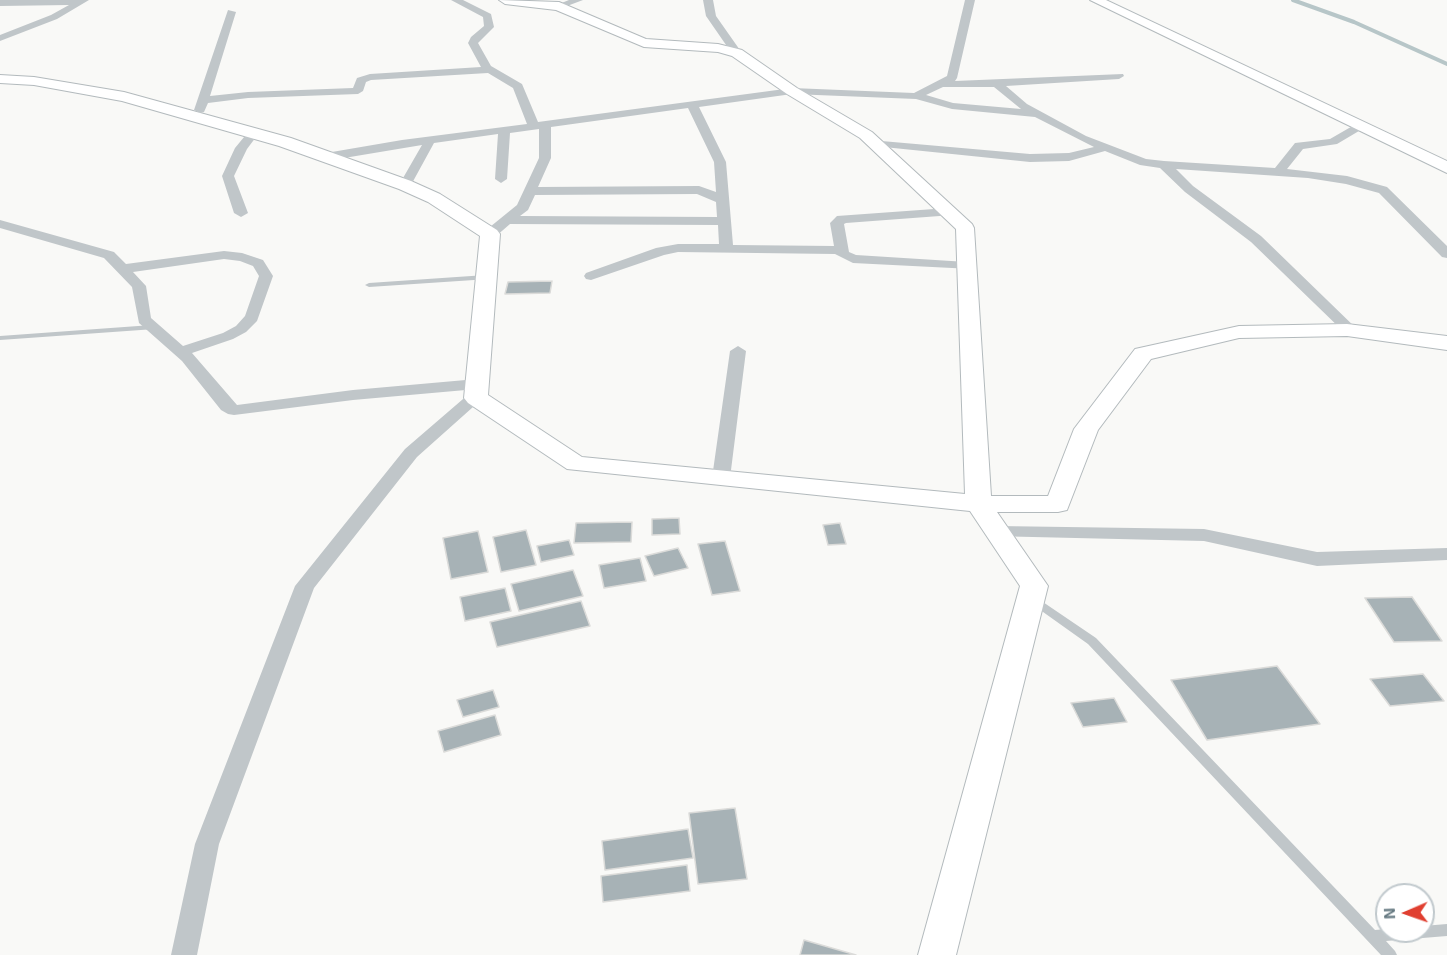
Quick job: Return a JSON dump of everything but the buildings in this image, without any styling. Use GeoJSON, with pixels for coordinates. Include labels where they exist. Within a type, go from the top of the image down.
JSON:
{"type":"FeatureCollection","features":[{"type":"Feature","properties":{"kind":"street"},"geometry":{"type":"LineString","coordinates":[[456,0],[488,16],[489,27],[472,43],[489,70],[519,86],[539,126],[545,158],[523,207],[510,220],[490,234],[476,398],[576,464],[978,504],[1058,504],[1086,429],[1143,354],[1239,332],[1351,331],[1447,342]]}},
{"type":"Feature","properties":{"kind":"street"},"geometry":{"type":"LineString","coordinates":[[505,0],[559,6],[644,43],[718,48],[738,53]]}},
{"type":"Feature","properties":{"kind":"street"},"geometry":{"type":"LineString","coordinates":[[559,6],[578,0]]}},
{"type":"Feature","properties":{"kind":"street"},"geometry":{"type":"LineString","coordinates":[[708,0],[711,16],[738,53],[792,91],[866,135],[965,228],[978,504],[1035,586],[937,955]]}},
{"type":"Feature","properties":{"kind":"street"},"geometry":{"type":"LineString","coordinates":[[916,96],[945,84],[952,78],[970,0]]}},
{"type":"Feature","properties":{"kind":"street"},"geometry":{"type":"LineString","coordinates":[[1096,0],[1447,168]]}},
{"type":"Feature","properties":{"kind":"street"},"geometry":{"type":"LineString","coordinates":[[0,3],[83,1]]}},
{"type":"Feature","properties":{"kind":"street"},"geometry":{"type":"LineString","coordinates":[[0,38],[54,17],[83,1]]}},
{"type":"Feature","properties":{"kind":"street"},"geometry":{"type":"LineString","coordinates":[[201,109],[231,12]]}},
{"type":"Feature","properties":{"kind":"street"},"geometry":{"type":"LineString","coordinates":[[201,109],[248,94],[358,92],[361,80],[370,78],[489,70]]}},
{"type":"Feature","properties":{"kind":"street"},"geometry":{"type":"LineString","coordinates":[[945,84],[997,84],[1119,76]]}},
{"type":"Feature","properties":{"kind":"street"},"geometry":{"type":"LineString","coordinates":[[0,80],[34,81],[124,98],[201,109],[253,133],[405,185],[434,198],[490,234]]}},
{"type":"Feature","properties":{"kind":"street"},"geometry":{"type":"LineString","coordinates":[[997,84],[1019,104],[1039,115],[1144,162],[1278,172],[1347,180],[1383,190],[1447,254]]}},
{"type":"Feature","properties":{"kind":"street"},"geometry":{"type":"LineString","coordinates":[[326,157],[792,91],[916,96],[952,106],[1039,115]]}},
{"type":"Feature","properties":{"kind":"street"},"geometry":{"type":"LineString","coordinates":[[692,105],[720,162],[726,248]]}},
{"type":"Feature","properties":{"kind":"street"},"geometry":{"type":"LineString","coordinates":[[1278,172],[1299,146],[1333,142],[1360,126]]}},
{"type":"Feature","properties":{"kind":"street"},"geometry":{"type":"LineString","coordinates":[[501,179],[504,131]]}},
{"type":"Feature","properties":{"kind":"street"},"geometry":{"type":"LineString","coordinates":[[242,213],[228,176],[241,148],[253,133]]}},
{"type":"Feature","properties":{"kind":"street"},"geometry":{"type":"LineString","coordinates":[[405,185],[429,142]]}},
{"type":"Feature","properties":{"kind":"street"},"geometry":{"type":"LineString","coordinates":[[874,142],[1030,158],[1069,157],[1107,147]]}},
{"type":"Feature","properties":{"kind":"street"},"geometry":{"type":"LineString","coordinates":[[1164,165],[1189,189],[1256,239],[1351,331]]}},
{"type":"Feature","properties":{"kind":"street"},"geometry":{"type":"LineString","coordinates":[[530,191],[699,190],[723,200]]}},
{"type":"Feature","properties":{"kind":"street"},"geometry":{"type":"LineString","coordinates":[[948,212],[842,219],[837,223],[844,256],[853,259],[967,266]]}},
{"type":"Feature","properties":{"kind":"street"},"geometry":{"type":"LineString","coordinates":[[510,220],[724,220]]}},
{"type":"Feature","properties":{"kind":"street"},"geometry":{"type":"LineString","coordinates":[[0,224],[101,250],[114,258],[140,289],[144,320],[181,352],[227,406],[234,410],[353,395],[477,390]]}},
{"type":"Feature","properties":{"kind":"street"},"geometry":{"type":"LineString","coordinates":[[591,276],[669,249],[842,250]]}},
{"type":"Feature","properties":{"kind":"street"},"geometry":{"type":"LineString","coordinates":[[124,269],[224,255],[242,257],[258,263],[266,276],[252,318],[241,329],[228,336],[181,352]]}},
{"type":"Feature","properties":{"kind":"street"},"geometry":{"type":"LineString","coordinates":[[721,478],[738,351]]}},
{"type":"Feature","properties":{"kind":"street"},"geometry":{"type":"LineString","coordinates":[[184,955],[207,844],[305,586],[411,453],[477,390]]}},
{"type":"Feature","properties":{"kind":"street"},"geometry":{"type":"LineString","coordinates":[[997,532],[1204,535],[1317,559],[1447,554]]}},
{"type":"Feature","properties":{"kind":"lane"},"geometry":{"type":"LineString","coordinates":[[369,285],[486,277]]}},
{"type":"Feature","properties":{"kind":"lane"},"geometry":{"type":"LineString","coordinates":[[0,338],[152,327]]}},
{"type":"Feature","properties":{"kind":"lane"},"geometry":{"type":"LineString","coordinates":[[1031,598],[1092,641],[1390,955]]}},
{"type":"Feature","properties":{"kind":"lane"},"geometry":{"type":"LineString","coordinates":[[1372,936],[1447,930]]}},
{"type":"Feature","properties":{"kind":"waterway"},"geometry":{"type":"LineString","coordinates":[[1293,0],[1354,22],[1447,64]]}}]}
